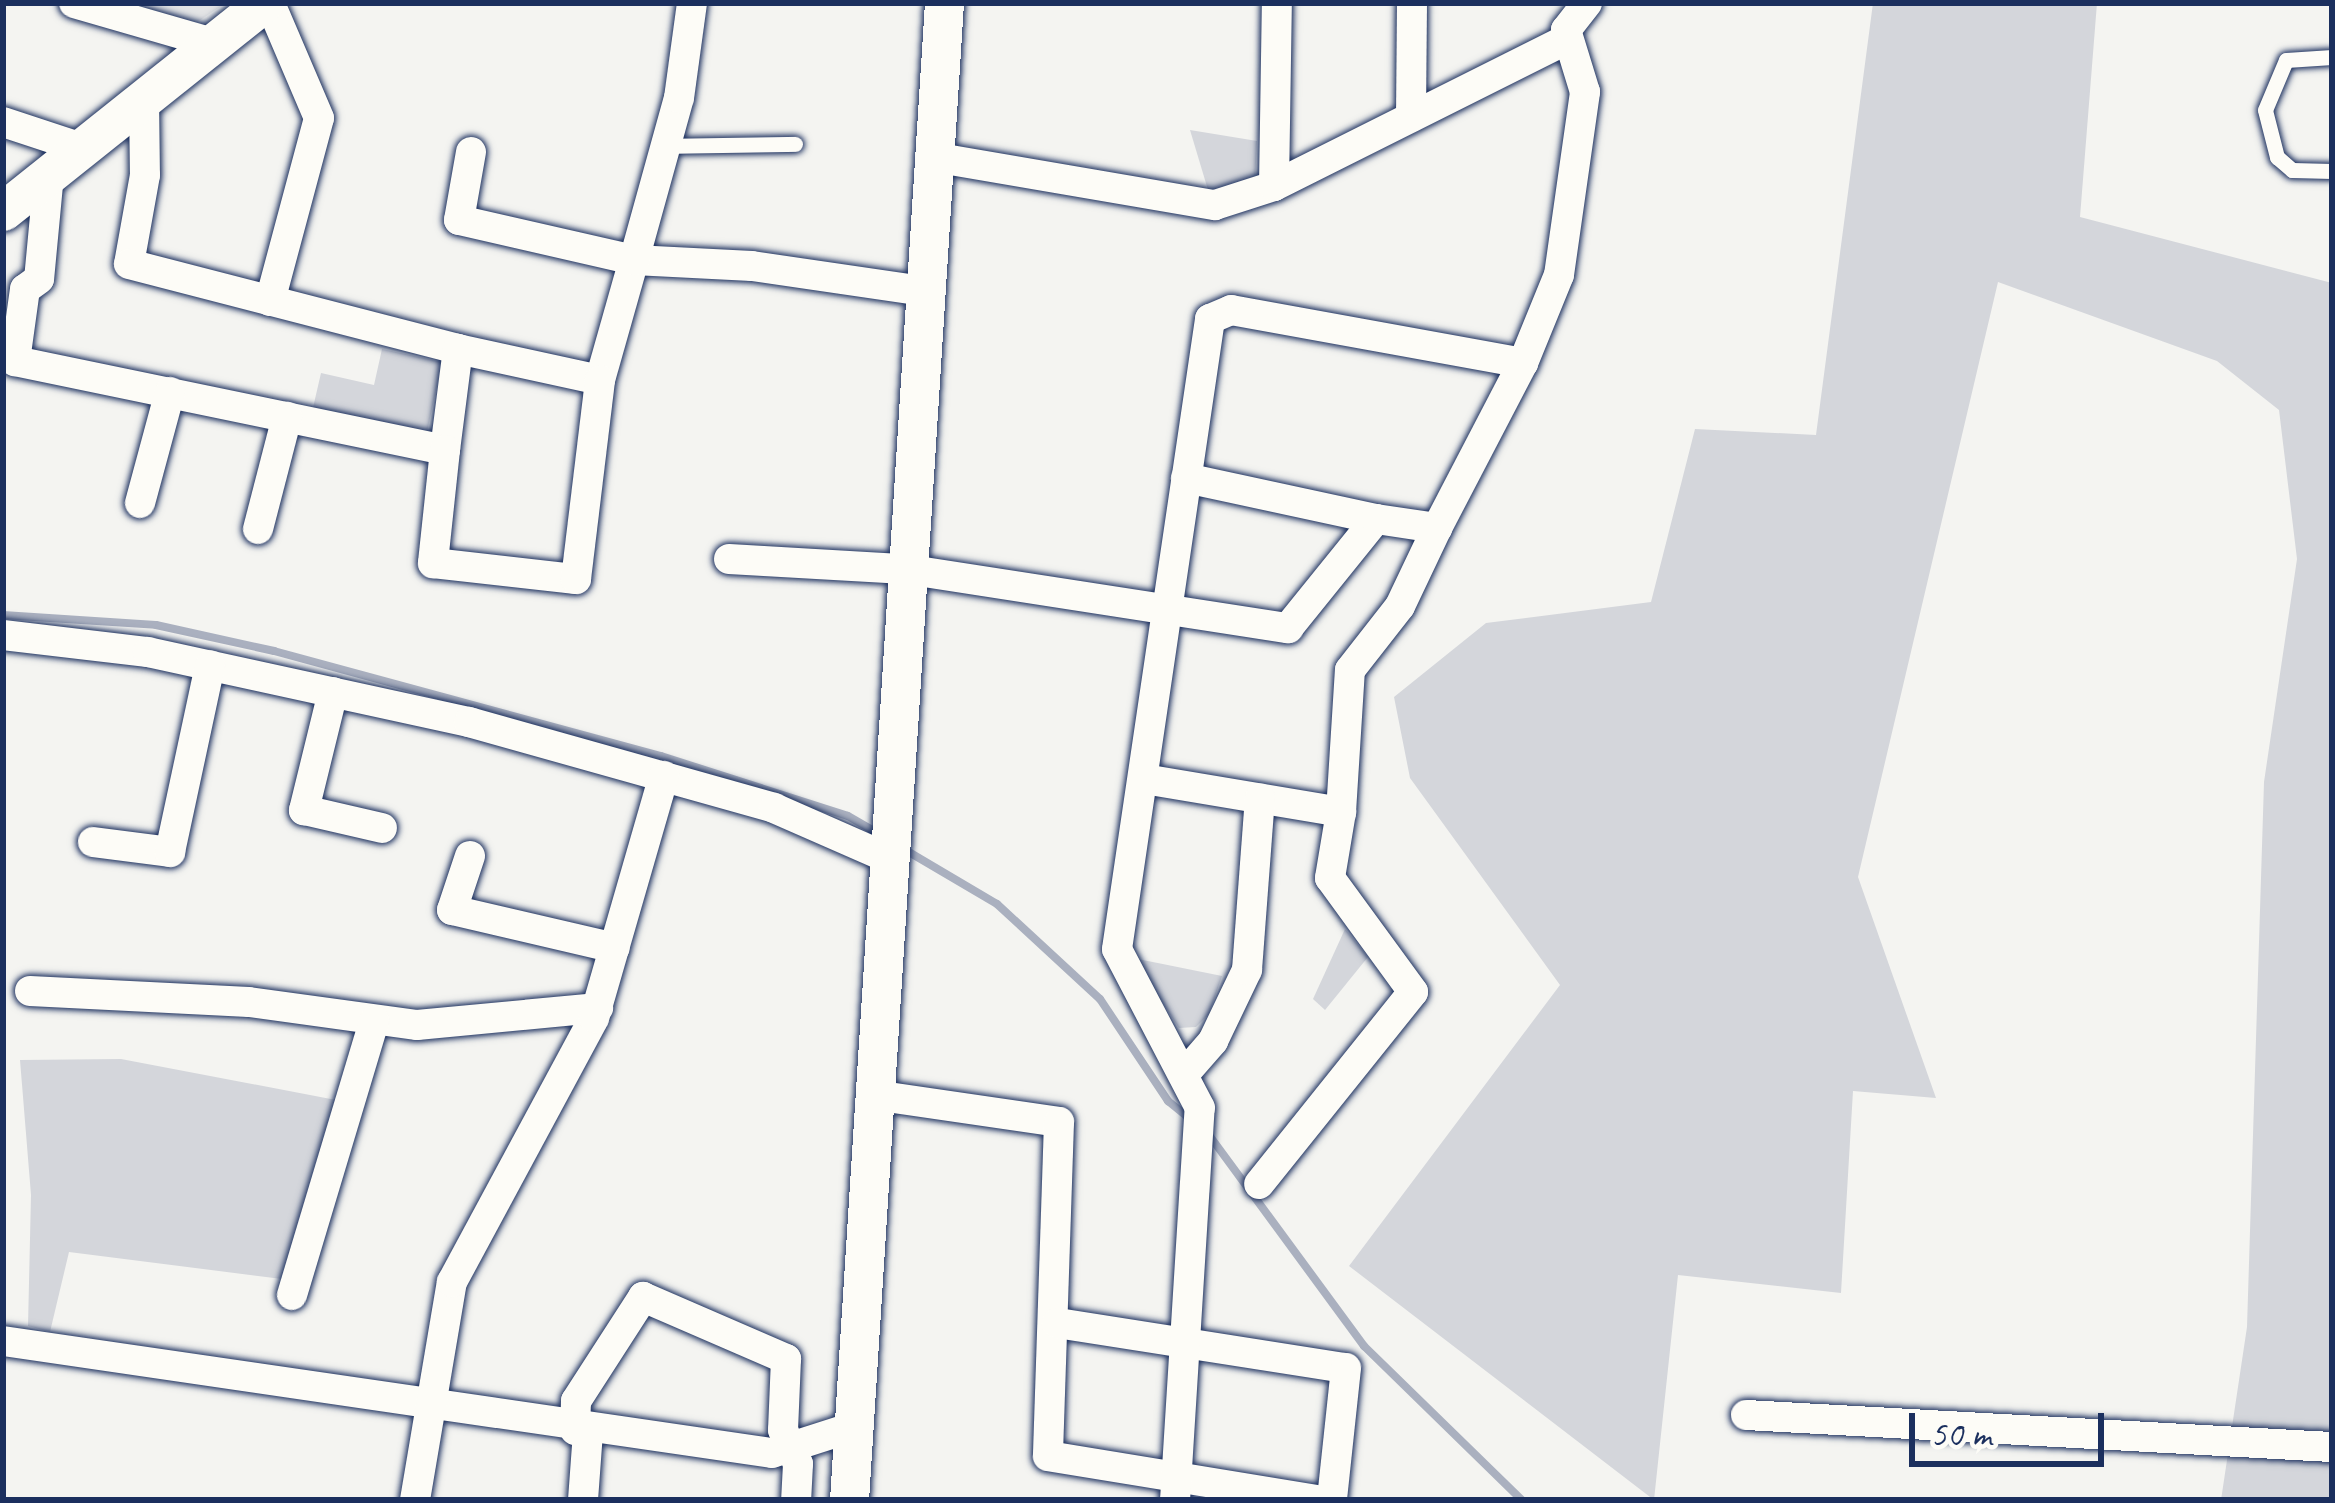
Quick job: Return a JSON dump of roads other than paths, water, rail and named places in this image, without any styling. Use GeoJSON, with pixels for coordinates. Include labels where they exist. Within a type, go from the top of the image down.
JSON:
{"type":"FeatureCollection","features":[{"type":"Feature","properties":{"kind":"street"},"geometry":{"type":"LineString","coordinates":[[74,3],[209,42]]}},
{"type":"Feature","properties":{"kind":"street"},"geometry":{"type":"LineString","coordinates":[[3,211],[209,42],[267,3],[319,118],[270,301]]}},
{"type":"Feature","properties":{"kind":"street"},"geometry":{"type":"LineString","coordinates":[[458,350],[434,563],[576,579],[600,380],[666,146],[692,3]]}},
{"type":"Feature","properties":{"kind":"street"},"geometry":{"type":"LineString","coordinates":[[849,1500],[944,3]]}},
{"type":"Feature","properties":{"kind":"street"},"geometry":{"type":"LineString","coordinates":[[1274,186],[1277,3]]}},
{"type":"Feature","properties":{"kind":"street"},"geometry":{"type":"LineString","coordinates":[[1411,116],[1412,3]]}},
{"type":"Feature","properties":{"kind":"street"},"geometry":{"type":"LineString","coordinates":[[1259,1184],[1413,992],[1330,878],[1341,812],[1351,670],[1400,606],[1523,363],[1559,275],[1585,92],[1566,40],[1574,11],[1587,3]]}},
{"type":"Feature","properties":{"kind":"street"},"geometry":{"type":"LineString","coordinates":[[933,157],[1216,206],[1274,186],[1566,40]]}},
{"type":"Feature","properties":{"kind":"street"},"geometry":{"type":"LineString","coordinates":[[144,98],[145,175],[130,264],[458,350],[600,380]]}},
{"type":"Feature","properties":{"kind":"street"},"geometry":{"type":"LineString","coordinates":[[3,122],[82,148]]}},
{"type":"Feature","properties":{"kind":"street"},"geometry":{"type":"LineString","coordinates":[[472,152],[459,220],[634,260],[752,266],[923,291]]}},
{"type":"Feature","properties":{"kind":"street"},"geometry":{"type":"LineString","coordinates":[[49,174],[38,279],[25,289],[15,361],[445,450]]}},
{"type":"Feature","properties":{"kind":"street"},"geometry":{"type":"LineString","coordinates":[[1176,1489],[1200,1108],[1187,1071],[1117,949],[1210,319],[1218,313],[1523,363]]}},
{"type":"Feature","properties":{"kind":"street"},"geometry":{"type":"LineString","coordinates":[[140,503],[170,392]]}},
{"type":"Feature","properties":{"kind":"street"},"geometry":{"type":"LineString","coordinates":[[258,529],[286,417]]}},
{"type":"Feature","properties":{"kind":"street"},"geometry":{"type":"LineString","coordinates":[[1186,478],[1436,528]]}},
{"type":"Feature","properties":{"kind":"street"},"geometry":{"type":"LineString","coordinates":[[729,559],[905,569],[1288,628],[1376,519]]}},
{"type":"Feature","properties":{"kind":"street"},"geometry":{"type":"LineString","coordinates":[[3,635],[210,665],[332,692],[774,808],[888,858]]}},
{"type":"Feature","properties":{"kind":"street"},"geometry":{"type":"LineString","coordinates":[[93,842],[170,852],[210,665]]}},
{"type":"Feature","properties":{"kind":"street"},"geometry":{"type":"LineString","coordinates":[[332,692],[304,810],[382,828]]}},
{"type":"Feature","properties":{"kind":"street"},"geometry":{"type":"LineString","coordinates":[[415,1500],[435,1408],[452,1282],[598,1008],[664,776]]}},
{"type":"Feature","properties":{"kind":"street"},"geometry":{"type":"LineString","coordinates":[[1144,779],[1341,812]]}},
{"type":"Feature","properties":{"kind":"street"},"geometry":{"type":"LineString","coordinates":[[1187,1071],[1214,1041],[1247,970],[1260,798]]}},
{"type":"Feature","properties":{"kind":"street"},"geometry":{"type":"LineString","coordinates":[[470,856],[452,910],[615,948]]}},
{"type":"Feature","properties":{"kind":"street"},"geometry":{"type":"LineString","coordinates":[[30,992],[249,1002],[417,1025],[598,1008]]}},
{"type":"Feature","properties":{"kind":"street"},"geometry":{"type":"LineString","coordinates":[[292,1295],[374,1021]]}},
{"type":"Feature","properties":{"kind":"street"},"geometry":{"type":"LineString","coordinates":[[874,1095],[1059,1122],[1049,1318],[1057,1323],[1346,1368],[1332,1500]]}},
{"type":"Feature","properties":{"kind":"street"},"geometry":{"type":"LineString","coordinates":[[583,1500],[576,1401],[643,1297],[786,1359],[783,1430],[794,1451],[796,1500]]}},
{"type":"Feature","properties":{"kind":"street"},"geometry":{"type":"LineString","coordinates":[[1057,1323],[1048,1456],[1176,1489],[1317,1500]]}},
{"type":"Feature","properties":{"kind":"street"},"geometry":{"type":"LineString","coordinates":[[3,1341],[581,1431],[794,1451],[853,1427]]}},
{"type":"Feature","properties":{"kind":"street"},"geometry":{"type":"LineString","coordinates":[[1746,1415],[2332,1448]]}},
{"type":"Feature","properties":{"kind":"lane"},"geometry":{"type":"LineString","coordinates":[[2332,57],[2286,60],[2265,110],[2277,158],[2292,170],[2332,171]]}},
{"type":"Feature","properties":{"kind":"lane"},"geometry":{"type":"LineString","coordinates":[[666,146],[795,144]]}},
{"type":"Feature","properties":{"kind":"waterway"},"geometry":{"type":"LineString","coordinates":[[3,615],[156,625],[274,651],[661,756],[848,816],[879,834]]}},
{"type":"Feature","properties":{"kind":"waterway"},"geometry":{"type":"LineString","coordinates":[[902,848],[997,904],[1100,999],[1168,1101],[1193,1121]]}},
{"type":"Feature","properties":{"kind":"waterway"},"geometry":{"type":"LineString","coordinates":[[1209,1135],[1364,1346],[1522,1500]]}}]}
